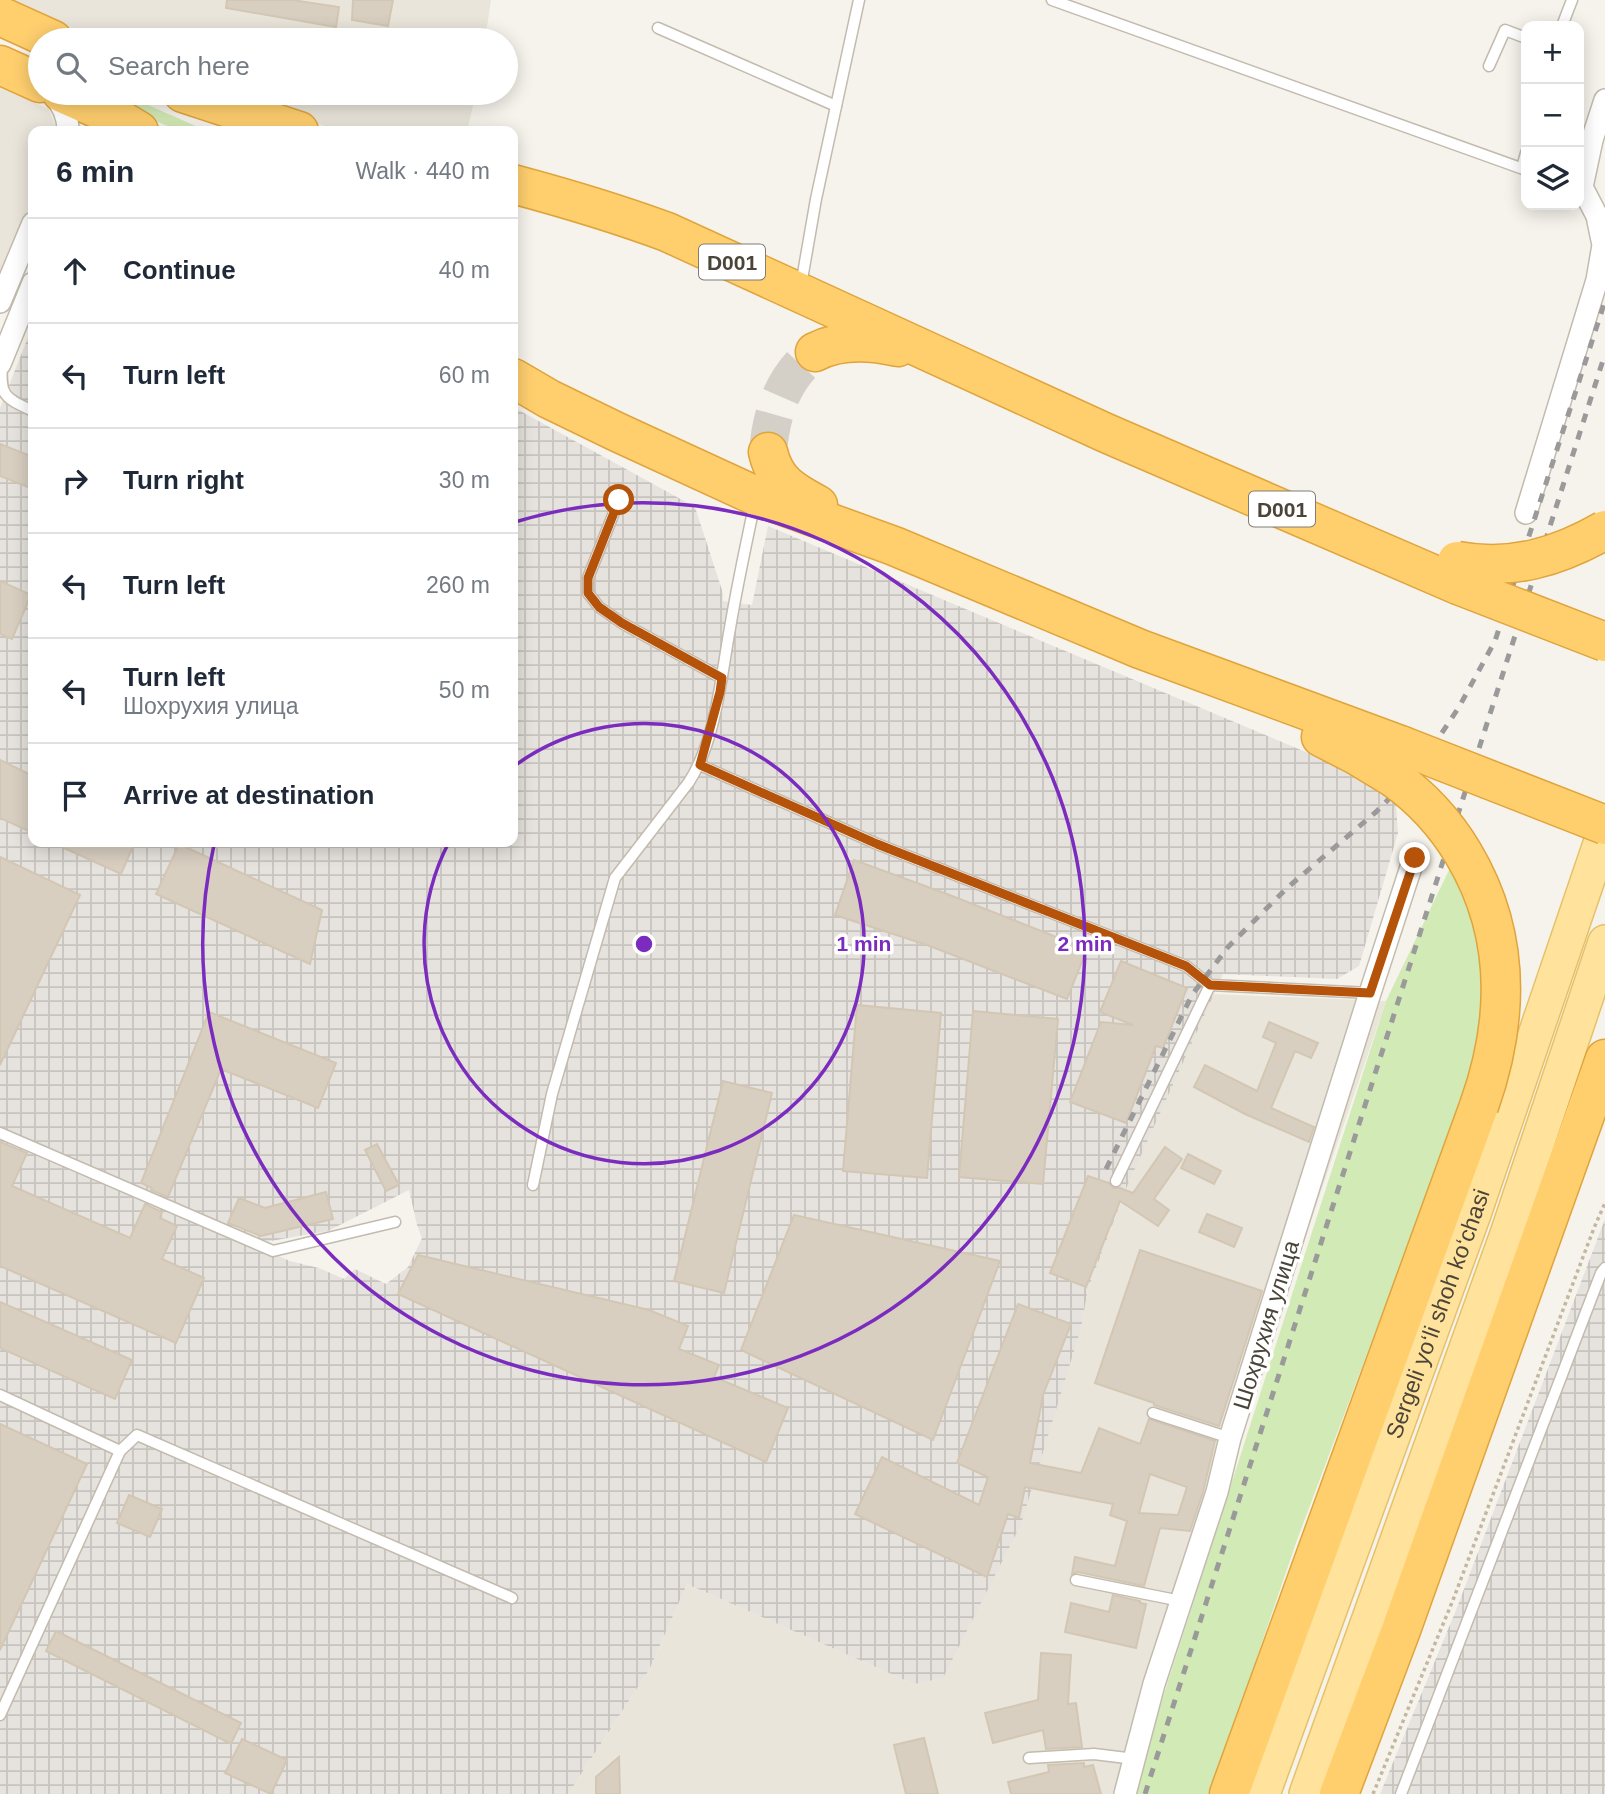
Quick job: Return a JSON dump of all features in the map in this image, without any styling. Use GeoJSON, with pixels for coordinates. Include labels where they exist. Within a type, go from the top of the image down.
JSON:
{"type":"FeatureCollection","features":[{"type":"Feature","properties":{"kind":"highway"},"geometry":{"type":"LineString","coordinates":[[0,16],[28,29]]}},
{"type":"Feature","properties":{"kind":"highway"},"geometry":{"type":"LineString","coordinates":[[0,65],[28,78]]}},
{"type":"Feature","properties":{"kind":"highway"},"geometry":{"type":"LineString","coordinates":[[81,105],[115,126]]}},
{"type":"Feature","properties":{"kind":"highway"},"geometry":{"type":"LineString","coordinates":[[220,105],[284,126]]}},
{"type":"Feature","properties":{"kind":"highway","name":"D001"},"geometry":{"type":"LineString","coordinates":[[518,185],[570,199],[667,232],[1106,433],[1458,573]]}},
{"type":"Feature","properties":{"kind":"highway"},"geometry":{"type":"LineString","coordinates":[[815,352],[832,345],[866,342],[944,358]]}},
{"type":"Feature","properties":{"kind":"highway"},"geometry":{"type":"LineString","coordinates":[[518,381],[617,432],[756,496],[894,546],[1399,762],[1605,827]]}},
{"type":"Feature","properties":{"kind":"highway"},"geometry":{"type":"LineString","coordinates":[[768,452],[779,478],[793,491],[894,546]]}},
{"type":"Feature","properties":{"kind":"highway"},"geometry":{"type":"LineString","coordinates":[[1458,573],[1485,565],[1530,561],[1568,549],[1605,530]]}},
{"type":"Feature","properties":{"kind":"highway"},"geometry":{"type":"LineString","coordinates":[[1458,573],[1605,642]]}},
{"type":"Feature","properties":{"kind":"highway"},"geometry":{"type":"LineString","coordinates":[[1229,1794],[1479,1106],[1496,1048],[1501,1003],[1500,961],[1492,918],[1473,872],[1454,839],[1423,801],[1399,762]]}},
{"type":"Feature","properties":{"kind":"highway"},"geometry":{"type":"LineString","coordinates":[[1339,1794],[1401,1630],[1605,1059]]}},
{"type":"Feature","properties":{"kind":"main road","name":"Sergeli yo‘li shoh ko‘chasi"},"geometry":{"type":"LineString","coordinates":[[1263,1794],[1474,1214],[1605,827]]}},
{"type":"Feature","properties":{"kind":"main road","name":"Sergeli yo‘li shoh ko‘chasi"},"geometry":{"type":"LineString","coordinates":[[1306,1794],[1507,1234],[1605,942]]}},
{"type":"Feature","properties":{"kind":"street"},"geometry":{"type":"LineString","coordinates":[[1584,171],[1605,100]]}},
{"type":"Feature","properties":{"kind":"street"},"geometry":{"type":"LineString","coordinates":[[62,105],[68,126]]}},
{"type":"Feature","properties":{"kind":"street"},"geometry":{"type":"LineString","coordinates":[[1526,513],[1597,280],[1603,245],[1597,216],[1584,194]]}},
{"type":"Feature","properties":{"kind":"street"},"geometry":{"type":"LineString","coordinates":[[0,302],[28,235]]}},
{"type":"Feature","properties":{"kind":"street"},"geometry":{"type":"LineString","coordinates":[[1,361],[28,295]]}},
{"type":"Feature","properties":{"kind":"street","name":"Шохрухия улица"},"geometry":{"type":"LineString","coordinates":[[1125,1794],[1154,1684],[1217,1492],[1230,1438],[1415,858]]}},
{"type":"Feature","properties":{"kind":"lane"},"geometry":{"type":"LineString","coordinates":[[800,292],[816,199],[859,0]]}},
{"type":"Feature","properties":{"kind":"lane"},"geometry":{"type":"LineString","coordinates":[[1052,0],[1521,168]]}},
{"type":"Feature","properties":{"kind":"lane"},"geometry":{"type":"LineString","coordinates":[[1564,21],[1572,0]]}},
{"type":"Feature","properties":{"kind":"lane"},"geometry":{"type":"LineString","coordinates":[[658,28],[836,106]]}},
{"type":"Feature","properties":{"kind":"lane"},"geometry":{"type":"LineString","coordinates":[[1489,65],[1505,30],[1521,36]]}},
{"type":"Feature","properties":{"kind":"lane"},"geometry":{"type":"LineString","coordinates":[[1,361],[2,392],[28,409]]}},
{"type":"Feature","properties":{"kind":"lane"},"geometry":{"type":"LineString","coordinates":[[533,1185],[552,1094],[615,878],[700,765],[720,692],[734,602],[756,496]]}},
{"type":"Feature","properties":{"kind":"lane"},"geometry":{"type":"LineString","coordinates":[[619,500],[588,578],[588,593],[599,607],[622,623],[722,678]]}},
{"type":"Feature","properties":{"kind":"lane"},"geometry":{"type":"LineString","coordinates":[[700,765],[877,844],[1186,966],[1210,985],[1370,993]]}},
{"type":"Feature","properties":{"kind":"lane"},"geometry":{"type":"LineString","coordinates":[[1116,1181],[1210,985]]}},
{"type":"Feature","properties":{"kind":"lane"},"geometry":{"type":"LineString","coordinates":[[0,1133],[273,1251],[395,1222]]}},
{"type":"Feature","properties":{"kind":"lane"},"geometry":{"type":"LineString","coordinates":[[1401,1794],[1605,1268]]}},
{"type":"Feature","properties":{"kind":"lane"},"geometry":{"type":"LineString","coordinates":[[0,1395],[120,1451]]}},
{"type":"Feature","properties":{"kind":"lane"},"geometry":{"type":"LineString","coordinates":[[1153,1413],[1230,1438]]}},
{"type":"Feature","properties":{"kind":"lane"},"geometry":{"type":"LineString","coordinates":[[0,1715],[120,1451],[137,1435],[512,1598]]}},
{"type":"Feature","properties":{"kind":"lane"},"geometry":{"type":"LineString","coordinates":[[1076,1580],[1181,1601]]}},
{"type":"Feature","properties":{"kind":"lane"},"geometry":{"type":"LineString","coordinates":[[1029,1759],[1094,1754],[1135,1759]]}},
{"type":"Feature","properties":{"kind":"path"},"geometry":{"type":"LineString","coordinates":[[1373,1794],[1453,1600],[1605,1203]]}},
{"type":"Feature","properties":{"kind":"shaded area"},"geometry":{"type":"Polygon","coordinates":[[[9,0],[491,0],[487,28],[71,28],[9,0]]]}},
{"type":"Feature","properties":{"kind":"shaded area"},"geometry":{"type":"Polygon","coordinates":[[[0,88],[28,100],[28,105],[40,105],[49,109],[55,126],[28,126],[28,210],[0,274],[0,88]]]}},
{"type":"Feature","properties":{"kind":"shaded area"},"geometry":{"type":"Polygon","coordinates":[[[266,105],[473,105],[468,126],[324,126],[266,105]]]}},
{"type":"Feature","properties":{"kind":"shaded area"},"geometry":{"type":"Polygon","coordinates":[[[28,338],[28,847],[518,847],[518,410],[695,507],[722,590],[723,601],[752,605],[768,526],[1351,771],[1396,805],[1398,833],[1359,966],[1337,979],[1223,974],[1128,1184],[1088,1289],[1081,1328],[1021,1524],[943,1678],[914,1684],[687,1584],[649,1670],[568,1794],[0,1794],[0,1137],[290,1261],[319,1268],[344,1279],[355,1269],[386,1284],[408,1267],[422,1238],[409,1190],[328,1231],[265,1242],[0,1128],[0,408],[28,338]]]}},
{"type":"Feature","properties":{"kind":"shaded area"},"geometry":{"type":"Polygon","coordinates":[[[1211,994],[1386,1001],[1181,1601],[1123,1794],[568,1794],[649,1670],[687,1584],[914,1684],[1081,1328],[1088,1289],[1128,1184],[1211,994]]]}},
{"type":"Feature","properties":{"kind":"shaded area"},"geometry":{"type":"Polygon","coordinates":[[[1605,1219],[1605,1794],[1380,1794],[1456,1610],[1605,1219]]]}},
{"type":"Feature","properties":{"kind":"green space"},"geometry":{"type":"Polygon","coordinates":[[[119,105],[148,105],[196,126],[168,126],[119,105]]]}},
{"type":"Feature","properties":{"kind":"green space"},"geometry":{"type":"Polygon","coordinates":[[[1450,868],[1472,919],[1479,945],[1485,996],[1471,1077],[1297,1540],[1210,1794],[1132,1794],[1386,1001],[1450,868]]]}},
{"type":"Feature","properties":{"kind":"building"},"geometry":{"type":"Polygon","coordinates":[[[227,0],[292,0],[339,7],[336,27],[226,8],[227,0]]]}},
{"type":"Feature","properties":{"kind":"building"},"geometry":{"type":"Polygon","coordinates":[[[353,0],[393,0],[388,26],[352,20],[353,0]]]}},
{"type":"Feature","properties":{"kind":"building"},"geometry":{"type":"Polygon","coordinates":[[[0,444],[28,455],[28,487],[0,476],[0,444]]]}},
{"type":"Feature","properties":{"kind":"building"},"geometry":{"type":"Polygon","coordinates":[[[0,581],[28,594],[28,602],[12,639],[0,634],[0,581]]]}},
{"type":"Feature","properties":{"kind":"building"},"geometry":{"type":"Polygon","coordinates":[[[0,760],[28,774],[28,831],[0,818],[0,760]]]}},
{"type":"Feature","properties":{"kind":"building"},"geometry":{"type":"Polygon","coordinates":[[[62,847],[133,847],[121,874],[62,847]]]}},
{"type":"Feature","properties":{"kind":"building"},"geometry":{"type":"Polygon","coordinates":[[[178,847],[186,847],[322,910],[310,964],[156,894],[178,847]]]}},
{"type":"Feature","properties":{"kind":"building"},"geometry":{"type":"Polygon","coordinates":[[[0,857],[80,895],[0,1065],[0,857]]]}},
{"type":"Feature","properties":{"kind":"building"},"geometry":{"type":"Polygon","coordinates":[[[854,860],[1087,949],[1067,999],[927,945],[835,915],[854,860]]]}},
{"type":"Feature","properties":{"kind":"building"},"geometry":{"type":"Polygon","coordinates":[[[1121,961],[1187,988],[1163,1048],[1156,1046],[1126,1123],[1070,1102],[1101,1022],[1133,1025],[1100,1012],[1121,961]]]}},
{"type":"Feature","properties":{"kind":"building"},"geometry":{"type":"Polygon","coordinates":[[[857,1005],[941,1013],[927,1178],[843,1171],[857,1005]]]}},
{"type":"Feature","properties":{"kind":"building"},"geometry":{"type":"Polygon","coordinates":[[[973,1011],[1058,1019],[1043,1184],[959,1177],[973,1011]]]}},
{"type":"Feature","properties":{"kind":"building"},"geometry":{"type":"Polygon","coordinates":[[[209,1012],[336,1063],[318,1108],[221,1069],[168,1197],[141,1183],[209,1012]]]}},
{"type":"Feature","properties":{"kind":"building"},"geometry":{"type":"Polygon","coordinates":[[[1269,1022],[1318,1043],[1311,1058],[1295,1051],[1271,1108],[1314,1127],[1309,1142],[1245,1114],[1194,1087],[1205,1065],[1257,1091],[1276,1043],[1263,1037],[1269,1022]]]}},
{"type":"Feature","properties":{"kind":"building"},"geometry":{"type":"Polygon","coordinates":[[[723,1081],[772,1093],[724,1293],[674,1281],[723,1081]]]}},
{"type":"Feature","properties":{"kind":"building"},"geometry":{"type":"Polygon","coordinates":[[[0,1142],[27,1153],[12,1186],[130,1238],[145,1204],[162,1212],[160,1218],[177,1226],[162,1259],[204,1278],[176,1343],[0,1266],[0,1142]]]}},
{"type":"Feature","properties":{"kind":"building"},"geometry":{"type":"Polygon","coordinates":[[[377,1144],[399,1185],[386,1191],[365,1150],[377,1144]]]}},
{"type":"Feature","properties":{"kind":"building"},"geometry":{"type":"Polygon","coordinates":[[[1165,1147],[1182,1159],[1154,1199],[1169,1210],[1158,1226],[1120,1201],[1086,1287],[1050,1273],[1088,1176],[1109,1183],[1113,1188],[1133,1193],[1165,1147]]]}},
{"type":"Feature","properties":{"kind":"building"},"geometry":{"type":"Polygon","coordinates":[[[1188,1154],[1221,1171],[1214,1184],[1181,1168],[1188,1154]]]}},
{"type":"Feature","properties":{"kind":"building"},"geometry":{"type":"Polygon","coordinates":[[[326,1192],[333,1219],[261,1236],[228,1223],[239,1198],[265,1208],[326,1192]]]}},
{"type":"Feature","properties":{"kind":"building"},"geometry":{"type":"Polygon","coordinates":[[[1207,1214],[1242,1228],[1234,1247],[1199,1232],[1207,1214]]]}},
{"type":"Feature","properties":{"kind":"building"},"geometry":{"type":"Polygon","coordinates":[[[794,1215],[1000,1261],[933,1440],[741,1350],[794,1215]]]}},
{"type":"Feature","properties":{"kind":"building"},"geometry":{"type":"Polygon","coordinates":[[[1140,1250],[1262,1291],[1219,1426],[1095,1383],[1140,1250]]]}},
{"type":"Feature","properties":{"kind":"building"},"geometry":{"type":"Polygon","coordinates":[[[418,1255],[649,1310],[688,1326],[679,1349],[719,1365],[714,1377],[788,1408],[766,1462],[398,1294],[418,1255]]]}},
{"type":"Feature","properties":{"kind":"building"},"geometry":{"type":"Polygon","coordinates":[[[0,1302],[132,1360],[115,1399],[0,1348],[0,1302]]]}},
{"type":"Feature","properties":{"kind":"building"},"geometry":{"type":"Polygon","coordinates":[[[1018,1304],[1071,1324],[1043,1395],[1030,1463],[1081,1473],[1099,1428],[1140,1444],[1149,1419],[1215,1441],[1190,1531],[1160,1528],[1144,1586],[1078,1572],[1072,1574],[1075,1557],[1115,1566],[1127,1521],[1110,1515],[1113,1504],[1025,1487],[1019,1518],[1008,1514],[987,1577],[855,1514],[882,1457],[979,1505],[988,1477],[957,1463],[1018,1304]],[[1150,1474],[1139,1513],[1178,1515],[1187,1487],[1150,1474]]]}},
{"type":"Feature","properties":{"kind":"building"},"geometry":{"type":"Polygon","coordinates":[[[0,1424],[87,1464],[0,1650],[0,1424]]]}},
{"type":"Feature","properties":{"kind":"building"},"geometry":{"type":"Polygon","coordinates":[[[129,1495],[162,1509],[150,1537],[117,1523],[129,1495]]]}},
{"type":"Feature","properties":{"kind":"building"},"geometry":{"type":"Polygon","coordinates":[[[1113,1595],[1146,1604],[1136,1648],[1065,1632],[1071,1603],[1109,1612],[1113,1595]]]}},
{"type":"Feature","properties":{"kind":"building"},"geometry":{"type":"Polygon","coordinates":[[[56,1631],[241,1723],[231,1744],[46,1651],[56,1631]]]}},
{"type":"Feature","properties":{"kind":"building"},"geometry":{"type":"Polygon","coordinates":[[[1041,1653],[1071,1655],[1068,1704],[1076,1703],[1082,1747],[1046,1749],[1043,1730],[993,1743],[985,1713],[1038,1700],[1041,1653]]]}},
{"type":"Feature","properties":{"kind":"building"},"geometry":{"type":"Polygon","coordinates":[[[924,1738],[938,1794],[906,1794],[894,1745],[924,1738]]]}},
{"type":"Feature","properties":{"kind":"building"},"geometry":{"type":"Polygon","coordinates":[[[242,1739],[287,1760],[271,1794],[225,1773],[242,1739]]]}},
{"type":"Feature","properties":{"kind":"building"},"geometry":{"type":"Polygon","coordinates":[[[619,1757],[620,1794],[596,1794],[596,1777],[619,1757]]]}},
{"type":"Feature","properties":{"kind":"building"},"geometry":{"type":"Polygon","coordinates":[[[1084,1763],[1084,1767],[1093,1765],[1101,1794],[1011,1794],[1008,1782],[1049,1772],[1048,1765],[1084,1763]]]}},
{"type":"Feature","properties":{"kind":"tunnel"},"geometry":{"type":"LineString","coordinates":[[768,452],[772,423],[787,384],[815,352]]}},
{"type":"Feature","properties":{"kind":"railway"},"geometry":{"type":"LineString","coordinates":[[1106,1169],[1192,995],[1228,947],[1287,888],[1376,812],[1418,769],[1459,707],[1495,641],[1605,301]]}},
{"type":"Feature","properties":{"kind":"railway"},"geometry":{"type":"LineString","coordinates":[[1145,1794],[1605,354]]}},
{"type":"Feature","properties":{"kind":"route"},"geometry":{"type":"LineString","coordinates":[[619,500],[588,578],[588,593],[599,607],[622,623],[722,678],[700,765],[735,781],[877,844],[1186,966],[1210,985],[1370,993],[1415,858]]}}]}
